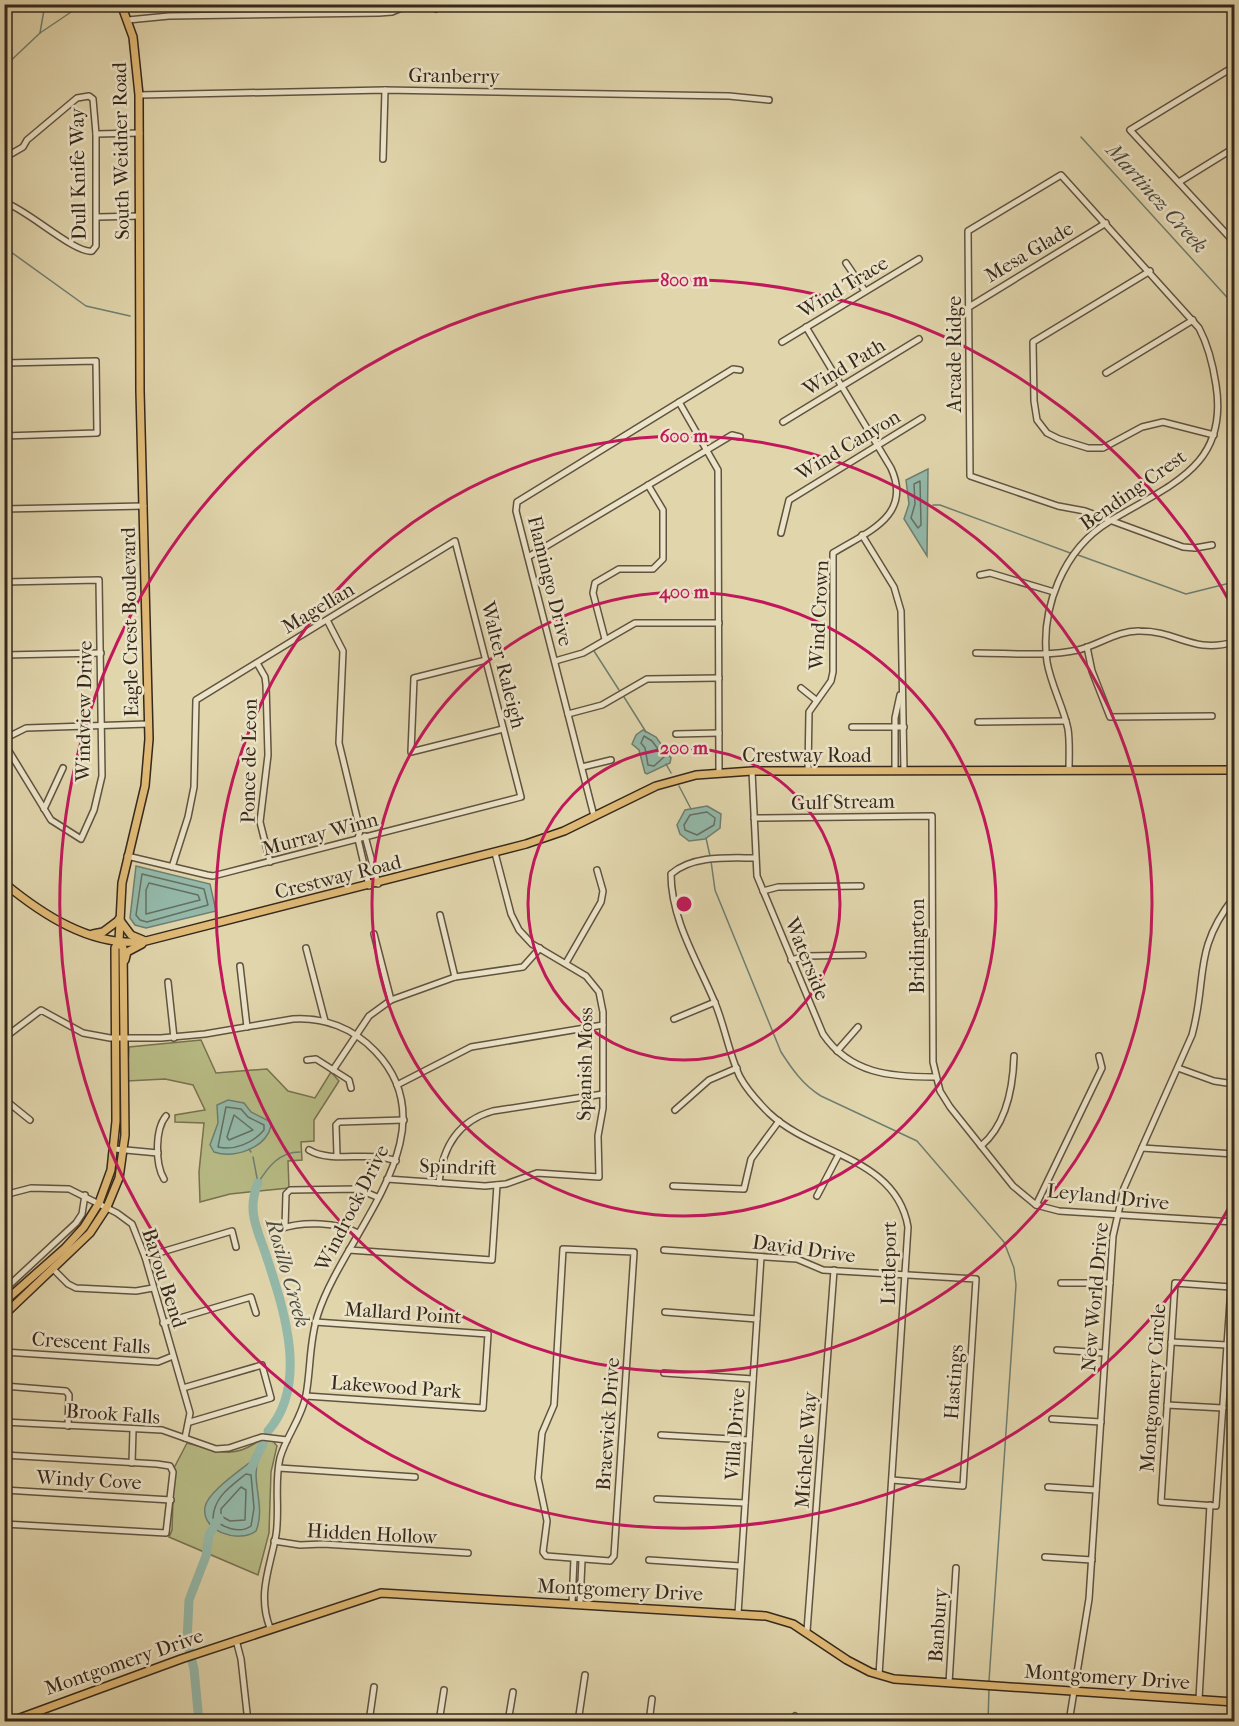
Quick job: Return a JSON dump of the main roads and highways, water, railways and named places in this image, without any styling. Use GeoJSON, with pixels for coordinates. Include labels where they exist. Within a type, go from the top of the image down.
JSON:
{"type":"FeatureCollection","features":[{"type":"Feature","properties":{"kind":"main road","name":"South Weidner Road"},"geometry":{"type":"LineString","coordinates":[[121,4],[128,20],[138,67],[139,300]]}},
{"type":"Feature","properties":{"kind":"main road","name":"Eagle Crest Boulevard"},"geometry":{"type":"LineString","coordinates":[[4,1302],[74,1239],[99,1203],[111,1170],[115,1149],[116,959],[119,919],[127,856],[145,786],[148,724],[139,300]]}},
{"type":"Feature","properties":{"kind":"main road","name":"Crestway Road"},"geometry":{"type":"LineString","coordinates":[[4,883],[42,912],[61,923],[119,942],[147,941],[495,853],[558,833],[656,786],[696,775],[752,771],[1234,770]]}},
{"type":"Feature","properties":{"kind":"main road"},"geometry":{"type":"LineString","coordinates":[[92,935],[103,932],[119,919],[130,935],[147,941]]}},
{"type":"Feature","properties":{"kind":"main road"},"geometry":{"type":"LineString","coordinates":[[92,935],[111,948],[116,959]]}},
{"type":"Feature","properties":{"kind":"main road"},"geometry":{"type":"LineString","coordinates":[[123,968],[127,952],[147,941]]}},
{"type":"Feature","properties":{"kind":"main road","name":"Eagle Crest Boulevard"},"geometry":{"type":"LineString","coordinates":[[4,1315],[80,1246],[107,1207],[119,1178],[124,1150],[125,1038],[123,948],[119,942]]}},
{"type":"Feature","properties":{"kind":"main road","name":"Montgomery Drive"},"geometry":{"type":"LineString","coordinates":[[9,1722],[270,1628],[381,1593],[773,1618],[807,1631],[847,1660],[879,1675],[911,1681],[1234,1702]]}},
{"type":"Feature","properties":{"kind":"water"},"geometry":{"type":"Polygon","coordinates":[[[928,469],[927,556],[904,519],[909,504],[906,480],[928,469]]]}},
{"type":"Feature","properties":{"kind":"water"},"geometry":{"type":"Polygon","coordinates":[[[643,730],[656,737],[671,758],[670,763],[647,774],[639,750],[632,744],[636,735],[643,730]]]}},
{"type":"Feature","properties":{"kind":"water"},"geometry":{"type":"Polygon","coordinates":[[[707,806],[721,814],[720,828],[705,839],[689,841],[680,834],[677,825],[685,810],[707,806]]]}},
{"type":"Feature","properties":{"kind":"water"},"geometry":{"type":"Polygon","coordinates":[[[136,866],[210,884],[216,911],[146,928],[135,925],[130,918],[136,866]]]}},
{"type":"Feature","properties":{"kind":"water"},"geometry":{"type":"Polygon","coordinates":[[[228,1100],[244,1103],[251,1112],[269,1121],[271,1126],[263,1140],[240,1153],[214,1152],[210,1145],[218,1123],[217,1105],[228,1100]]]}},
{"type":"Feature","properties":{"kind":"water"},"geometry":{"type":"Polygon","coordinates":[[[255,1458],[258,1461],[256,1477],[260,1513],[256,1531],[240,1536],[222,1533],[209,1523],[205,1515],[205,1507],[219,1487],[255,1458]]]}},
{"type":"Feature","properties":{"kind":"waterway"},"geometry":{"type":"LineString","coordinates":[[40,33],[45,4]]}},
{"type":"Feature","properties":{"kind":"waterway"},"geometry":{"type":"LineString","coordinates":[[4,67],[40,33],[83,4]]}},
{"type":"Feature","properties":{"kind":"waterway","name":"Martinez Creek"},"geometry":{"type":"LineString","coordinates":[[1081,137],[1234,305]]}},
{"type":"Feature","properties":{"kind":"waterway"},"geometry":{"type":"LineString","coordinates":[[4,247],[86,306],[130,316]]}},
{"type":"Feature","properties":{"kind":"waterway"},"geometry":{"type":"LineString","coordinates":[[933,505],[940,505],[1073,554]]}},
{"type":"Feature","properties":{"kind":"waterway"},"geometry":{"type":"LineString","coordinates":[[1078,555],[1186,594],[1234,582]]}},
{"type":"Feature","properties":{"kind":"waterway"},"geometry":{"type":"LineString","coordinates":[[594,651],[619,690]]}},
{"type":"Feature","properties":{"kind":"waterway"},"geometry":{"type":"LineString","coordinates":[[624,697],[646,732]]}},
{"type":"Feature","properties":{"kind":"waterway"},"geometry":{"type":"LineString","coordinates":[[666,764],[671,773]]}},
{"type":"Feature","properties":{"kind":"waterway"},"geometry":{"type":"LineString","coordinates":[[679,786],[691,809]]}},
{"type":"Feature","properties":{"kind":"waterway"},"geometry":{"type":"LineString","coordinates":[[706,838],[710,856]]}},
{"type":"Feature","properties":{"kind":"waterway"},"geometry":{"type":"LineString","coordinates":[[711,861],[715,890],[781,1052],[794,1070],[803,1082],[821,1096],[917,1141],[1004,1242],[1014,1268],[1016,1285],[989,1681]]}},
{"type":"Feature","properties":{"kind":"waterway"},"geometry":{"type":"LineString","coordinates":[[258,1183],[270,1166],[280,1158],[300,1152]]}},
{"type":"Feature","properties":{"kind":"waterway","name":"Rosillo Creek"},"geometry":{"type":"LineString","coordinates":[[253,1157],[258,1183]]}},
{"type":"Feature","properties":{"kind":"waterway","name":"Rosillo Creek"},"geometry":{"type":"LineString","coordinates":[[258,1183],[253,1212],[286,1323],[290,1369],[288,1391],[280,1412],[268,1431]]}},
{"type":"Feature","properties":{"kind":"waterway","name":"Rosillo Creek"},"geometry":{"type":"LineString","coordinates":[[251,1469],[264,1441]]}},
{"type":"Feature","properties":{"kind":"waterway","name":"Rosillo Creek"},"geometry":{"type":"LineString","coordinates":[[199,1722],[194,1669],[187,1641],[189,1600],[206,1556],[209,1535],[219,1518]]}},
{"type":"Feature","properties":{"kind":"waterway"},"geometry":{"type":"LineString","coordinates":[[988,1722],[989,1689]]}}]}
